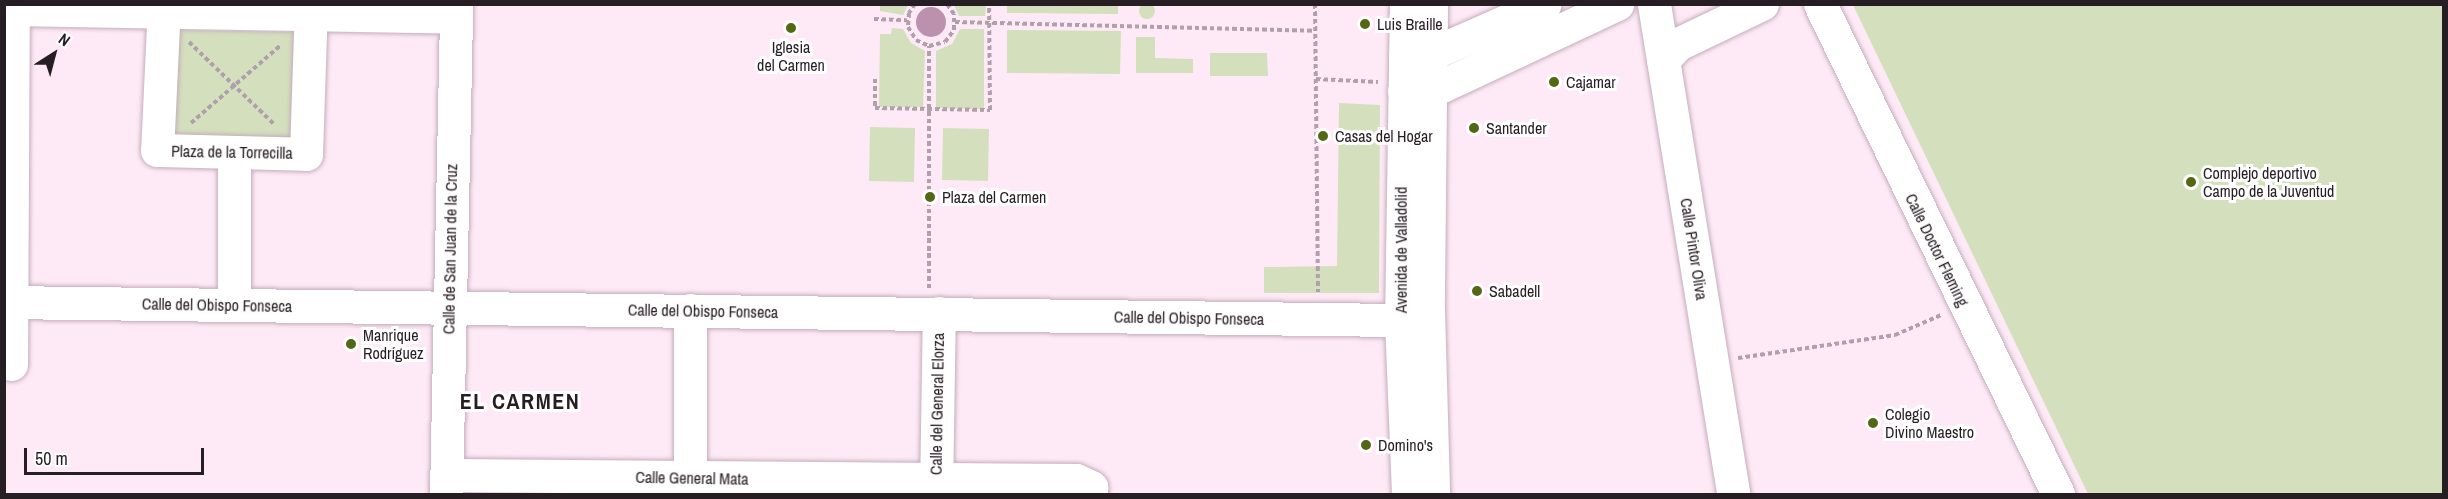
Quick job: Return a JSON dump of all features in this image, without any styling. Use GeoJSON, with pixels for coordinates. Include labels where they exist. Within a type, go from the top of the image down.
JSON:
{"type":"FeatureCollection","features":[{"type":"Feature","properties":{"kind":"street","name":"Avenida de Valladolid"},"geometry":{"type":"LineString","coordinates":[[1406,4],[1415,75],[1428,310],[1433,495]]}},
{"type":"Feature","properties":{"kind":"street","name":"Avenida de Valladolid"},"geometry":{"type":"LineString","coordinates":[[1408,495],[1401,320],[1415,75],[1431,4]]}},
{"type":"Feature","properties":{"kind":"street"},"geometry":{"type":"LineString","coordinates":[[1415,75],[1545,4]]}},
{"type":"Feature","properties":{"kind":"street"},"geometry":{"type":"LineString","coordinates":[[1415,75],[1617,4]]}},
{"type":"Feature","properties":{"kind":"street","name":"Calle Pintor Oliva"},"geometry":{"type":"LineString","coordinates":[[1654,4],[1733,495]]}},
{"type":"Feature","properties":{"kind":"street"},"geometry":{"type":"LineString","coordinates":[[1663,60],[1678,44],[1762,4]]}},
{"type":"Feature","properties":{"kind":"street","name":"Calle Doctor Fleming"},"geometry":{"type":"LineString","coordinates":[[1820,4],[1963,304],[2058,495]]}},
{"type":"Feature","properties":{"kind":"street"},"geometry":{"type":"LineString","coordinates":[[11,364],[8,302],[12,7],[164,15],[311,16],[456,11]]}},
{"type":"Feature","properties":{"kind":"street","name":"Calle de San Juan de la Cruz"},"geometry":{"type":"LineString","coordinates":[[447,485],[456,11]]}},
{"type":"Feature","properties":{"kind":"street","name":"Plaza de la Torrecilla"},"geometry":{"type":"LineString","coordinates":[[164,15],[157,150],[306,154],[311,16]]}},
{"type":"Feature","properties":{"kind":"street"},"geometry":{"type":"LineString","coordinates":[[234,153],[234,305]]}},
{"type":"Feature","properties":{"kind":"street","name":"Calle del Obispo Fonseca"},"geometry":{"type":"LineString","coordinates":[[8,302],[1401,320]]}},
{"type":"Feature","properties":{"kind":"street"},"geometry":{"type":"LineString","coordinates":[[690,310],[690,487]]}},
{"type":"Feature","properties":{"kind":"street","name":"Calle del General Elorza"},"geometry":{"type":"LineString","coordinates":[[934,313],[936,487]]}},
{"type":"Feature","properties":{"kind":"street","name":"Calle General Mata"},"geometry":{"type":"LineString","coordinates":[[447,485],[936,487],[1076,480],[1091,487],[1091,495]]}},
{"type":"Feature","properties":{"kind":"path"},"geometry":{"type":"LineString","coordinates":[[907,20],[915,4]]}},
{"type":"Feature","properties":{"kind":"path"},"geometry":{"type":"LineString","coordinates":[[907,20],[916,40],[929,46],[951,37],[955,22],[947,4]]}},
{"type":"Feature","properties":{"kind":"path"},"geometry":{"type":"LineString","coordinates":[[875,79],[875,108],[990,110],[989,4]]}},
{"type":"Feature","properties":{"kind":"path"},"geometry":{"type":"LineString","coordinates":[[1315,4],[1319,319]]}},
{"type":"Feature","properties":{"kind":"path"},"geometry":{"type":"LineString","coordinates":[[164,15],[294,143],[306,142]]}},
{"type":"Feature","properties":{"kind":"path"},"geometry":{"type":"LineString","coordinates":[[170,150],[170,141],[296,32],[311,16]]}},
{"type":"Feature","properties":{"kind":"path"},"geometry":{"type":"LineString","coordinates":[[874,19],[907,20]]}},
{"type":"Feature","properties":{"kind":"path"},"geometry":{"type":"LineString","coordinates":[[955,22],[1315,31]]}},
{"type":"Feature","properties":{"kind":"path"},"geometry":{"type":"LineString","coordinates":[[929,46],[934,313]]}},
{"type":"Feature","properties":{"kind":"path"},"geometry":{"type":"LineString","coordinates":[[1316,79],[1415,75]]}},
{"type":"Feature","properties":{"kind":"path"},"geometry":{"type":"LineString","coordinates":[[1712,362],[1895,335],[1963,304]]}},
{"type":"Feature","properties":{"kind":"green space"},"geometry":{"type":"Polygon","coordinates":[[[1144,3],[1150,3],[1155,11],[1153,17],[1144,19],[1139,14],[1139,8],[1144,3]]]}},
{"type":"Feature","properties":{"kind":"green space"},"geometry":{"type":"Polygon","coordinates":[[[880,4],[908,5],[903,15],[880,11],[880,4]]]}},
{"type":"Feature","properties":{"kind":"green space"},"geometry":{"type":"Polygon","coordinates":[[[954,5],[986,5],[985,16],[959,16],[954,5]]]}},
{"type":"Feature","properties":{"kind":"green space"},"geometry":{"type":"Polygon","coordinates":[[[1007,5],[1118,5],[1118,14],[1007,13],[1007,5]]]}},
{"type":"Feature","properties":{"kind":"green space","name":"Complejo deportivo Campo de la Juventud"},"geometry":{"type":"Polygon","coordinates":[[[1853,5],[2443,5],[2443,494],[2088,494],[1853,5]]]}},
{"type":"Feature","properties":{"kind":"green space"},"geometry":{"type":"Polygon","coordinates":[[[892,28],[903,29],[911,43],[925,51],[923,107],[879,107],[880,34],[891,34],[892,28]]]}},
{"type":"Feature","properties":{"kind":"green space"},"geometry":{"type":"Polygon","coordinates":[[[960,29],[984,29],[984,109],[936,108],[936,51],[952,44],[960,29]]]}},
{"type":"Feature","properties":{"kind":"green space"},"geometry":{"type":"Polygon","coordinates":[[[177,30],[296,32],[294,143],[170,141],[177,30]]]}},
{"type":"Feature","properties":{"kind":"green space"},"geometry":{"type":"Polygon","coordinates":[[[1007,30],[1121,31],[1120,74],[1007,73],[1007,30]]]}},
{"type":"Feature","properties":{"kind":"green space"},"geometry":{"type":"Polygon","coordinates":[[[1136,37],[1155,37],[1155,58],[1193,59],[1193,73],[1136,73],[1136,37]]]}},
{"type":"Feature","properties":{"kind":"green space"},"geometry":{"type":"Polygon","coordinates":[[[1210,53],[1267,53],[1268,76],[1210,76],[1210,53]]]}},
{"type":"Feature","properties":{"kind":"green space"},"geometry":{"type":"Polygon","coordinates":[[[1339,103],[1380,105],[1379,293],[1264,293],[1264,267],[1337,266],[1339,103]]]}},
{"type":"Feature","properties":{"kind":"green space"},"geometry":{"type":"Polygon","coordinates":[[[870,127],[915,128],[914,182],[869,181],[870,127]]]}},
{"type":"Feature","properties":{"kind":"green space"},"geometry":{"type":"Polygon","coordinates":[[[943,128],[989,129],[988,181],[942,180],[943,128]]]}},
{"type":"Feature","properties":{"kind":"shaded area"},"geometry":{"type":"Polygon","coordinates":[[[931,7],[942,11],[946,22],[942,33],[931,37],[920,33],[916,22],[920,11],[931,7]]]}},
{"type":"Feature","properties":{"kind":"place","name":"Luis Braille"},"geometry":{"type":"Point","coordinates":[1365,24]}},
{"type":"Feature","properties":{"kind":"place","name":"Iglesia del Carmen"},"geometry":{"type":"Point","coordinates":[791,28]}},
{"type":"Feature","properties":{"kind":"place","name":"Cajamar"},"geometry":{"type":"Point","coordinates":[1554,82]}},
{"type":"Feature","properties":{"kind":"place","name":"Santander"},"geometry":{"type":"Point","coordinates":[1474,128]}},
{"type":"Feature","properties":{"kind":"place","name":"Casas del Hogar"},"geometry":{"type":"Point","coordinates":[1323,136]}},
{"type":"Feature","properties":{"kind":"place","name":"Complejo deportivo Campo de la Juventud"},"geometry":{"type":"Point","coordinates":[2191,182]}},
{"type":"Feature","properties":{"kind":"place","name":"Plaza del Carmen"},"geometry":{"type":"Point","coordinates":[930,197]}},
{"type":"Feature","properties":{"kind":"place","name":"Sabadell"},"geometry":{"type":"Point","coordinates":[1477,291]}},
{"type":"Feature","properties":{"kind":"place","name":"Manrique Rodríguez"},"geometry":{"type":"Point","coordinates":[351,344]}},
{"type":"Feature","properties":{"kind":"place","name":"Colegio Divino Maestro"},"geometry":{"type":"Point","coordinates":[1873,423]}},
{"type":"Feature","properties":{"kind":"place","name":"Domino's"},"geometry":{"type":"Point","coordinates":[1366,445]}},
{"type":"Feature","properties":{"kind":"district","name":"EL CARMEN"},"geometry":{"type":"Point","coordinates":[520,402]}}]}
